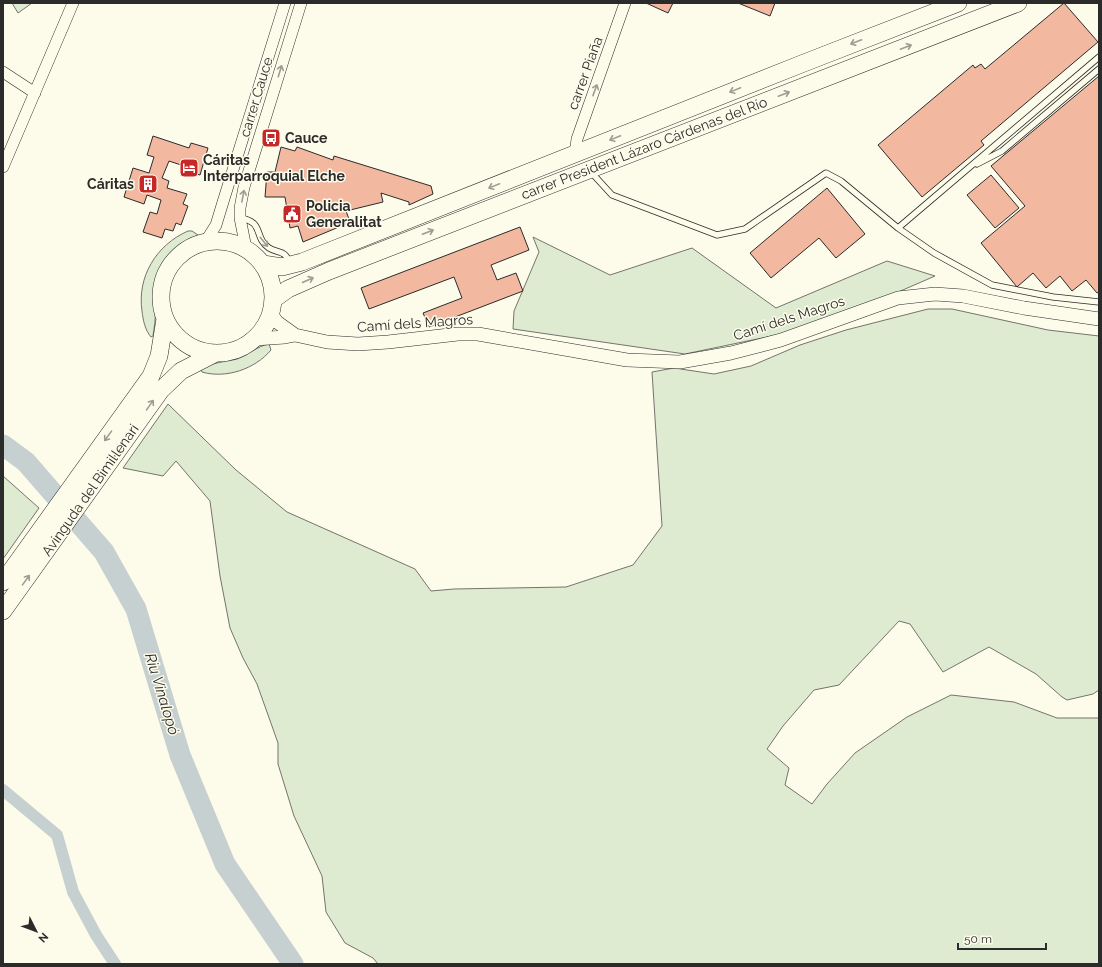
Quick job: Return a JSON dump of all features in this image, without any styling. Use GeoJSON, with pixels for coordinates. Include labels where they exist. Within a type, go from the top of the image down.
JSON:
{"type":"FeatureCollection","features":[{"type":"Feature","properties":{"kind":"main road","name":"carrer President Lázaro Cárdenas del Río"},"geometry":{"type":"LineString","coordinates":[[263,264],[282,267],[302,262],[958,3]]}},
{"type":"Feature","properties":{"kind":"main road","name":"carrer President Lázaro Cárdenas del Río"},"geometry":{"type":"LineString","coordinates":[[272,306],[288,289],[308,280],[1018,3]]}},
{"type":"Feature","properties":{"kind":"main road"},"geometry":{"type":"LineString","coordinates":[[222,241],[234,243],[246,248],[263,264],[271,281],[272,306],[267,323],[254,339],[236,350],[216,353],[198,350],[182,341],[165,319],[162,307],[161,294],[163,281],[168,268],[176,258],[186,250],[198,244],[222,241]]}},
{"type":"Feature","properties":{"kind":"main road","name":"Avinguda del Bimil·lenari"},"geometry":{"type":"LineString","coordinates":[[3,582],[151,376],[159,356],[165,319]]}},
{"type":"Feature","properties":{"kind":"main road","name":"Avinguda del Bimil·lenari"},"geometry":{"type":"LineString","coordinates":[[3,611],[160,390],[180,372],[216,353]]}},
{"type":"Feature","properties":{"kind":"street"},"geometry":{"type":"LineString","coordinates":[[3,167],[7,144],[35,93],[73,3]]}},
{"type":"Feature","properties":{"kind":"street","name":"carrer Cauce"},"geometry":{"type":"LineString","coordinates":[[206,242],[216,225],[285,3]]}},
{"type":"Feature","properties":{"kind":"street","name":"carrer Cauce"},"geometry":{"type":"LineString","coordinates":[[246,248],[240,218],[240,208],[244,187],[301,3]]}},
{"type":"Feature","properties":{"kind":"street","name":"carrer Piaña"},"geometry":{"type":"LineString","coordinates":[[575,154],[577,139],[626,3]]}},
{"type":"Feature","properties":{"kind":"street"},"geometry":{"type":"LineString","coordinates":[[3,72],[35,93]]}},
{"type":"Feature","properties":{"kind":"street","name":"Camí dels Magros"},"geometry":{"type":"LineString","coordinates":[[272,306],[277,322],[295,335],[327,342],[358,344],[458,334],[478,334],[627,360],[680,362],[731,353],[781,340],[898,298],[935,294],[963,296],[1024,308],[1099,319]]}},
{"type":"Feature","properties":{"kind":"street","name":"Camí dels Magros"},"geometry":{"type":"LineString","coordinates":[[254,339],[295,335]]}},
{"type":"Feature","properties":{"kind":"lane"},"geometry":{"type":"LineString","coordinates":[[898,228],[1099,57]]}},
{"type":"Feature","properties":{"kind":"lane"},"geometry":{"type":"LineString","coordinates":[[968,168],[1002,151],[1099,68]]}},
{"type":"Feature","properties":{"kind":"lane"},"geometry":{"type":"LineString","coordinates":[[589,170],[612,195],[717,235],[745,229],[826,173],[841,181],[898,228],[934,253],[992,286],[1053,297],[1099,302]]}},
{"type":"Feature","properties":{"kind":"lane"},"geometry":{"type":"LineString","coordinates":[[240,218],[253,222],[257,226],[260,237],[265,244],[275,251],[287,256],[290,266]]}},
{"type":"Feature","properties":{"kind":"green space"},"geometry":{"type":"Polygon","coordinates":[[[12,3],[32,3],[18,13],[12,3]]]}},
{"type":"Feature","properties":{"kind":"green space"},"geometry":{"type":"Polygon","coordinates":[[[188,231],[192,231],[198,235],[188,240],[172,253],[161,268],[157,277],[153,299],[155,324],[153,336],[151,337],[147,331],[142,311],[141,298],[146,274],[158,254],[177,237],[188,231]]]}},
{"type":"Feature","properties":{"kind":"green space"},"geometry":{"type":"Polygon","coordinates":[[[533,237],[610,275],[692,248],[776,308],[887,261],[935,276],[820,326],[685,354],[513,329],[514,311],[539,252],[533,237]]]}},
{"type":"Feature","properties":{"kind":"green space"},"geometry":{"type":"Polygon","coordinates":[[[928,309],[952,309],[1048,330],[1099,336],[1099,690],[1093,694],[1067,700],[1036,674],[989,647],[943,672],[910,624],[899,621],[839,685],[814,690],[783,726],[767,749],[789,768],[785,785],[812,804],[827,784],[855,753],[907,717],[951,695],[1014,702],[1057,718],[1099,718],[1099,964],[378,964],[373,958],[345,943],[326,912],[322,876],[294,816],[278,764],[278,743],[257,684],[243,658],[230,628],[220,576],[210,501],[176,461],[163,476],[123,468],[168,404],[236,470],[287,512],[415,569],[431,591],[454,589],[566,587],[633,565],[662,526],[652,372],[674,368],[714,374],[751,366],[800,345],[846,330],[928,309]]]}},
{"type":"Feature","properties":{"kind":"green space"},"geometry":{"type":"Polygon","coordinates":[[[269,344],[271,350],[264,357],[240,371],[211,374],[202,372],[201,370],[214,364],[237,359],[269,344]]]}},
{"type":"Feature","properties":{"kind":"green space"},"geometry":{"type":"Polygon","coordinates":[[[3,476],[39,508],[3,559],[3,476]]]}},
{"type":"Feature","properties":{"kind":"building"},"geometry":{"type":"Polygon","coordinates":[[[646,3],[673,3],[668,13],[646,3]]]}},
{"type":"Feature","properties":{"kind":"building"},"geometry":{"type":"Polygon","coordinates":[[[738,3],[775,3],[770,16],[738,3]]]}},
{"type":"Feature","properties":{"kind":"building"},"geometry":{"type":"Polygon","coordinates":[[[1064,3],[1098,42],[981,141],[984,145],[922,197],[878,145],[973,65],[975,68],[981,64],[985,69],[1064,3]]]}},
{"type":"Feature","properties":{"kind":"building"},"geometry":{"type":"Polygon","coordinates":[[[1099,76],[1099,292],[1097,293],[1086,280],[1072,291],[1060,276],[1046,288],[1033,273],[1017,287],[981,243],[1025,206],[991,166],[1099,76]]]}},
{"type":"Feature","properties":{"kind":"building","name":"Cáritas"},"geometry":{"type":"Polygon","coordinates":[[[153,136],[189,148],[191,143],[208,148],[200,175],[183,170],[184,166],[169,161],[162,178],[169,181],[167,188],[187,194],[183,204],[188,206],[181,225],[176,223],[173,231],[165,229],[162,238],[143,232],[150,212],[157,214],[161,200],[147,195],[144,204],[124,197],[133,168],[149,173],[154,157],[147,155],[153,136]]]}},
{"type":"Feature","properties":{"kind":"building"},"geometry":{"type":"Polygon","coordinates":[[[281,147],[295,151],[297,147],[333,160],[334,156],[431,186],[433,194],[409,205],[409,202],[381,193],[383,202],[346,211],[349,219],[345,221],[346,224],[303,242],[298,226],[290,228],[285,197],[265,197],[267,172],[275,172],[281,147]]]}},
{"type":"Feature","properties":{"kind":"building"},"geometry":{"type":"Polygon","coordinates":[[[991,175],[1019,208],[995,228],[967,195],[991,175]]]}},
{"type":"Feature","properties":{"kind":"building"},"geometry":{"type":"Polygon","coordinates":[[[827,188],[865,234],[836,258],[819,238],[771,278],[750,253],[827,188]]]}},
{"type":"Feature","properties":{"kind":"building"},"geometry":{"type":"Polygon","coordinates":[[[520,227],[529,250],[491,265],[497,280],[516,273],[523,291],[429,327],[423,313],[462,298],[454,277],[369,309],[361,288],[520,227]]]}},
{"type":"Feature","properties":{"kind":"waterway","name":"Riu Vinalopó"},"geometry":{"type":"LineString","coordinates":[[3,445],[26,462],[104,552],[136,609],[180,755],[225,864],[293,964]]}},
{"type":"Feature","properties":{"kind":"waterway"},"geometry":{"type":"LineString","coordinates":[[3,790],[57,835],[73,892],[96,935],[115,964]]}},
{"type":"Feature","properties":{"kind":"place","name":"Cauce"},"geometry":{"type":"Point","coordinates":[271,138]}},
{"type":"Feature","properties":{"kind":"place","name":"Cáritas Interparroquial Elche"},"geometry":{"type":"Point","coordinates":[189,168]}},
{"type":"Feature","properties":{"kind":"place","name":"Cáritas"},"geometry":{"type":"Point","coordinates":[148,184]}},
{"type":"Feature","properties":{"kind":"place","name":"Policia Generalitat"},"geometry":{"type":"Point","coordinates":[292,214]}}]}
